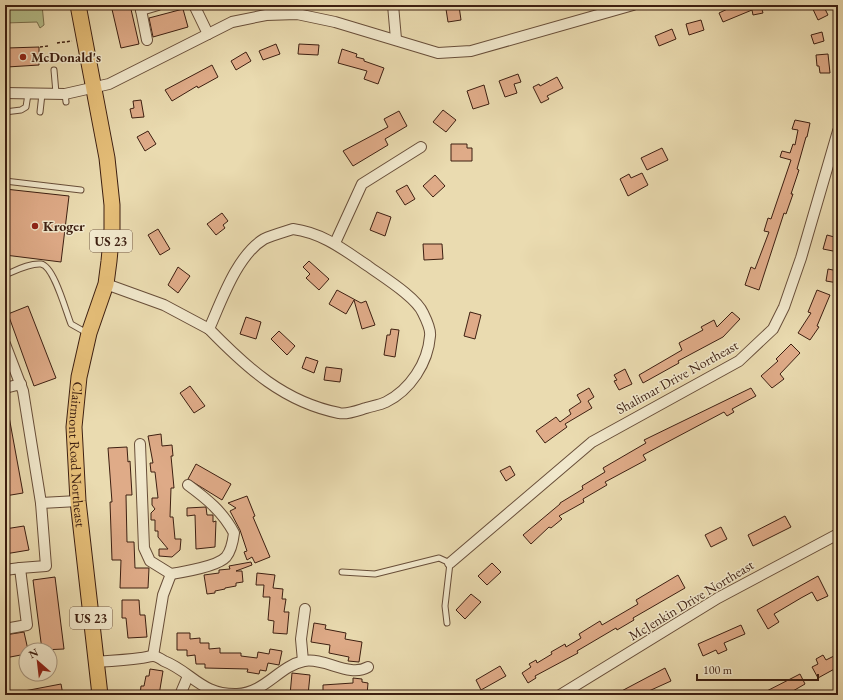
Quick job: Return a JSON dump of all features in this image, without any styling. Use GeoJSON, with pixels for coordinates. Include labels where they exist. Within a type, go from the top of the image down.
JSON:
{"type":"FeatureCollection","features":[{"type":"Feature","properties":{"kind":"main road","name":"Clairmont Road Northeast"},"geometry":{"type":"LineString","coordinates":[[78,5],[111,189],[112,229],[106,284],[89,334],[76,403],[74,427],[78,501],[95,662],[100,695]]}},
{"type":"Feature","properties":{"kind":"street"},"geometry":{"type":"LineString","coordinates":[[147,40],[141,7],[158,5]]}},
{"type":"Feature","properties":{"kind":"street"},"geometry":{"type":"LineString","coordinates":[[194,5],[208,34]]}},
{"type":"Feature","properties":{"kind":"street"},"geometry":{"type":"LineString","coordinates":[[393,5],[396,39]]}},
{"type":"Feature","properties":{"kind":"street"},"geometry":{"type":"LineString","coordinates":[[5,93],[62,96],[112,83],[232,22],[266,15],[297,14],[335,22],[396,39],[414,47],[438,53],[471,50],[633,5]]}},
{"type":"Feature","properties":{"kind":"street","name":"Shalimar Drive Northeast"},"geometry":{"type":"LineString","coordinates":[[450,563],[592,442],[739,361],[773,329],[784,308],[835,152],[838,131]]}},
{"type":"Feature","properties":{"kind":"street"},"geometry":{"type":"LineString","coordinates":[[335,243],[362,184],[421,147]]}},
{"type":"Feature","properties":{"kind":"street"},"geometry":{"type":"LineString","coordinates":[[106,284],[164,305],[209,329],[231,352],[278,390],[312,405],[341,414],[386,402],[407,386],[419,371],[431,335],[423,312],[405,293],[335,243],[310,231],[293,229],[264,239],[248,252],[232,279],[209,329]]}},
{"type":"Feature","properties":{"kind":"street"},"geometry":{"type":"LineString","coordinates":[[5,344],[21,384],[41,503],[46,566],[5,570]]}},
{"type":"Feature","properties":{"kind":"street"},"geometry":{"type":"LineString","coordinates":[[5,388],[21,384]]}},
{"type":"Feature","properties":{"kind":"street"},"geometry":{"type":"LineString","coordinates":[[140,444],[144,548],[150,562],[171,574],[205,567],[225,558],[231,546],[234,533],[227,519],[213,504],[188,485]]}},
{"type":"Feature","properties":{"kind":"street"},"geometry":{"type":"LineString","coordinates":[[41,503],[78,501]]}},
{"type":"Feature","properties":{"kind":"street","name":"McJenkin Drive Northeast"},"geometry":{"type":"LineString","coordinates":[[560,695],[718,598],[838,534]]}},
{"type":"Feature","properties":{"kind":"street"},"geometry":{"type":"LineString","coordinates":[[5,629],[27,626],[20,568]]}},
{"type":"Feature","properties":{"kind":"street"},"geometry":{"type":"LineString","coordinates":[[153,656],[164,595],[171,574]]}},
{"type":"Feature","properties":{"kind":"street"},"geometry":{"type":"LineString","coordinates":[[303,661],[301,639],[305,609]]}},
{"type":"Feature","properties":{"kind":"street"},"geometry":{"type":"LineString","coordinates":[[95,662],[153,656],[173,665],[196,683],[214,691],[237,694],[261,687],[287,669],[303,661],[323,661],[351,670],[364,670],[368,667]]}},
{"type":"Feature","properties":{"kind":"street"},"geometry":{"type":"LineString","coordinates":[[180,695],[188,676]]}},
{"type":"Feature","properties":{"kind":"lane"},"geometry":{"type":"LineString","coordinates":[[54,70],[62,96]]}},
{"type":"Feature","properties":{"kind":"lane"},"geometry":{"type":"LineString","coordinates":[[5,112],[21,110],[26,107],[28,94]]}},
{"type":"Feature","properties":{"kind":"lane"},"geometry":{"type":"LineString","coordinates":[[40,112],[42,94]]}},
{"type":"Feature","properties":{"kind":"lane"},"geometry":{"type":"LineString","coordinates":[[5,181],[81,190]]}},
{"type":"Feature","properties":{"kind":"lane"},"geometry":{"type":"LineString","coordinates":[[5,275],[19,269],[41,264],[47,268],[54,279],[71,324],[89,334]]}},
{"type":"Feature","properties":{"kind":"lane"},"geometry":{"type":"LineString","coordinates":[[342,572],[375,574],[439,558],[450,563],[444,606],[447,623]]}},
{"type":"Feature","properties":{"kind":"path"},"geometry":{"type":"LineString","coordinates":[[57,43],[72,41]]}},
{"type":"Feature","properties":{"kind":"path"},"geometry":{"type":"LineString","coordinates":[[40,47],[48,46]]}},
{"type":"Feature","properties":{"kind":"green space"},"geometry":{"type":"Polygon","coordinates":[[[5,5],[42,5],[44,25],[40,28],[37,22],[5,23],[5,5]]]}},
{"type":"Feature","properties":{"kind":"building"},"geometry":{"type":"Polygon","coordinates":[[[111,5],[130,5],[139,44],[121,48],[111,5]]]}},
{"type":"Feature","properties":{"kind":"building"},"geometry":{"type":"Polygon","coordinates":[[[736,5],[763,5],[761,6],[763,13],[753,15],[752,10],[723,22],[719,13],[736,5]]]}},
{"type":"Feature","properties":{"kind":"building"},"geometry":{"type":"Polygon","coordinates":[[[811,5],[823,5],[828,15],[818,20],[811,5]]]}},
{"type":"Feature","properties":{"kind":"building"},"geometry":{"type":"Polygon","coordinates":[[[459,6],[461,20],[448,22],[446,9],[459,6]]]}},
{"type":"Feature","properties":{"kind":"building"},"geometry":{"type":"Polygon","coordinates":[[[183,9],[188,27],[153,37],[149,18],[183,9]]]}},
{"type":"Feature","properties":{"kind":"building"},"geometry":{"type":"Polygon","coordinates":[[[701,20],[704,30],[689,35],[686,24],[701,20]]]}},
{"type":"Feature","properties":{"kind":"building"},"geometry":{"type":"Polygon","coordinates":[[[672,29],[676,39],[659,46],[655,36],[672,29]]]}},
{"type":"Feature","properties":{"kind":"building"},"geometry":{"type":"Polygon","coordinates":[[[822,32],[824,41],[814,44],[811,35],[822,32]]]}},
{"type":"Feature","properties":{"kind":"building"},"geometry":{"type":"Polygon","coordinates":[[[276,44],[280,54],[263,60],[259,51],[276,44]]]}},
{"type":"Feature","properties":{"kind":"building"},"geometry":{"type":"Polygon","coordinates":[[[299,44],[319,45],[318,55],[298,54],[299,44]]]}},
{"type":"Feature","properties":{"kind":"building","name":"McDonald's"},"geometry":{"type":"Polygon","coordinates":[[[39,47],[39,65],[7,67],[7,48],[39,47]]]}},
{"type":"Feature","properties":{"kind":"building"},"geometry":{"type":"Polygon","coordinates":[[[342,49],[357,54],[356,57],[364,59],[364,61],[384,68],[378,84],[364,79],[367,71],[338,63],[342,49]]]}},
{"type":"Feature","properties":{"kind":"building"},"geometry":{"type":"Polygon","coordinates":[[[246,52],[251,61],[236,70],[231,61],[246,52]]]}},
{"type":"Feature","properties":{"kind":"building"},"geometry":{"type":"Polygon","coordinates":[[[828,54],[830,73],[820,73],[819,66],[817,66],[816,55],[828,54]]]}},
{"type":"Feature","properties":{"kind":"building"},"geometry":{"type":"Polygon","coordinates":[[[212,65],[218,77],[198,88],[197,86],[172,101],[165,90],[212,65]]]}},
{"type":"Feature","properties":{"kind":"building"},"geometry":{"type":"Polygon","coordinates":[[[518,74],[521,82],[514,84],[517,93],[505,97],[499,81],[518,74]]]}},
{"type":"Feature","properties":{"kind":"building"},"geometry":{"type":"Polygon","coordinates":[[[557,77],[563,88],[547,96],[549,99],[541,103],[533,87],[539,84],[540,86],[557,77]]]}},
{"type":"Feature","properties":{"kind":"building"},"geometry":{"type":"Polygon","coordinates":[[[484,85],[489,104],[473,109],[467,91],[484,85]]]}},
{"type":"Feature","properties":{"kind":"building"},"geometry":{"type":"Polygon","coordinates":[[[141,100],[144,117],[132,118],[130,109],[134,108],[133,101],[141,100]]]}},
{"type":"Feature","properties":{"kind":"building"},"geometry":{"type":"Polygon","coordinates":[[[443,110],[456,120],[446,132],[433,122],[443,110]]]}},
{"type":"Feature","properties":{"kind":"building"},"geometry":{"type":"Polygon","coordinates":[[[399,111],[407,126],[385,139],[388,145],[353,166],[343,151],[388,127],[384,119],[399,111]]]}},
{"type":"Feature","properties":{"kind":"building"},"geometry":{"type":"Polygon","coordinates":[[[795,120],[810,123],[797,169],[799,170],[791,194],[793,194],[786,214],[784,213],[759,290],[745,285],[751,267],[755,269],[769,232],[764,231],[768,218],[771,219],[791,160],[780,157],[782,151],[790,153],[793,144],[795,145],[798,130],[792,129],[795,120]]]}},
{"type":"Feature","properties":{"kind":"building"},"geometry":{"type":"Polygon","coordinates":[[[148,131],[156,144],[145,151],[137,137],[148,131]]]}},
{"type":"Feature","properties":{"kind":"building"},"geometry":{"type":"Polygon","coordinates":[[[451,144],[467,144],[467,148],[472,148],[472,161],[451,161],[451,144]]]}},
{"type":"Feature","properties":{"kind":"building"},"geometry":{"type":"Polygon","coordinates":[[[662,148],[668,160],[647,170],[641,158],[662,148]]]}},
{"type":"Feature","properties":{"kind":"building"},"geometry":{"type":"Polygon","coordinates":[[[642,173],[648,185],[628,196],[620,179],[629,174],[631,178],[642,173]]]}},
{"type":"Feature","properties":{"kind":"building"},"geometry":{"type":"Polygon","coordinates":[[[435,175],[445,186],[433,197],[423,186],[435,175]]]}},
{"type":"Feature","properties":{"kind":"building"},"geometry":{"type":"Polygon","coordinates":[[[407,185],[415,199],[405,205],[396,191],[407,185]]]}},
{"type":"Feature","properties":{"kind":"building","name":"Kroger"},"geometry":{"type":"Polygon","coordinates":[[[5,189],[69,196],[61,262],[5,255],[5,189]]]}},
{"type":"Feature","properties":{"kind":"building"},"geometry":{"type":"Polygon","coordinates":[[[377,212],[391,217],[385,236],[370,230],[377,212]]]}},
{"type":"Feature","properties":{"kind":"building"},"geometry":{"type":"Polygon","coordinates":[[[222,213],[228,221],[223,225],[225,228],[216,235],[207,224],[222,213]]]}},
{"type":"Feature","properties":{"kind":"building"},"geometry":{"type":"Polygon","coordinates":[[[158,229],[170,249],[160,255],[148,235],[158,229]]]}},
{"type":"Feature","properties":{"kind":"building"},"geometry":{"type":"Polygon","coordinates":[[[827,235],[838,238],[838,252],[823,249],[827,235]]]}},
{"type":"Feature","properties":{"kind":"building"},"geometry":{"type":"Polygon","coordinates":[[[423,244],[442,244],[443,259],[424,260],[423,244]]]}},
{"type":"Feature","properties":{"kind":"building"},"geometry":{"type":"Polygon","coordinates":[[[309,261],[329,279],[319,290],[306,278],[310,274],[303,267],[309,261]]]}},
{"type":"Feature","properties":{"kind":"building"},"geometry":{"type":"Polygon","coordinates":[[[178,267],[190,276],[178,293],[168,285],[178,267]]]}},
{"type":"Feature","properties":{"kind":"building"},"geometry":{"type":"Polygon","coordinates":[[[828,269],[838,271],[838,283],[826,281],[828,269]]]}},
{"type":"Feature","properties":{"kind":"building"},"geometry":{"type":"Polygon","coordinates":[[[337,290],[361,303],[366,301],[375,325],[362,329],[354,300],[346,314],[329,304],[337,290]]]}},
{"type":"Feature","properties":{"kind":"building"},"geometry":{"type":"Polygon","coordinates":[[[817,290],[830,295],[817,326],[819,327],[810,340],[798,333],[811,313],[808,312],[817,290]]]}},
{"type":"Feature","properties":{"kind":"building"},"geometry":{"type":"Polygon","coordinates":[[[28,306],[56,378],[34,386],[8,314],[28,306]]]}},
{"type":"Feature","properties":{"kind":"building"},"geometry":{"type":"Polygon","coordinates":[[[470,312],[481,315],[475,339],[464,336],[470,312]]]}},
{"type":"Feature","properties":{"kind":"building"},"geometry":{"type":"Polygon","coordinates":[[[732,312],[740,319],[723,337],[678,361],[679,363],[643,383],[639,375],[682,350],[679,343],[703,330],[701,327],[714,320],[717,327],[732,312]]]}},
{"type":"Feature","properties":{"kind":"building"},"geometry":{"type":"Polygon","coordinates":[[[246,317],[261,322],[256,339],[240,334],[246,317]]]}},
{"type":"Feature","properties":{"kind":"building"},"geometry":{"type":"Polygon","coordinates":[[[391,329],[399,330],[395,357],[384,355],[387,335],[390,335],[391,329]]]}},
{"type":"Feature","properties":{"kind":"building"},"geometry":{"type":"Polygon","coordinates":[[[279,331],[295,346],[287,355],[271,339],[279,331]]]}},
{"type":"Feature","properties":{"kind":"building"},"geometry":{"type":"Polygon","coordinates":[[[791,344],[800,353],[780,374],[784,379],[772,388],[761,376],[778,361],[776,359],[791,344]]]}},
{"type":"Feature","properties":{"kind":"building"},"geometry":{"type":"Polygon","coordinates":[[[306,357],[318,361],[314,373],[302,368],[306,357]]]}},
{"type":"Feature","properties":{"kind":"building"},"geometry":{"type":"Polygon","coordinates":[[[326,367],[342,369],[340,382],[324,380],[326,367]]]}},
{"type":"Feature","properties":{"kind":"building"},"geometry":{"type":"Polygon","coordinates":[[[625,369],[632,384],[619,390],[614,381],[617,380],[614,375],[625,369]]]}},
{"type":"Feature","properties":{"kind":"building"},"geometry":{"type":"Polygon","coordinates":[[[190,386],[205,406],[194,413],[180,393],[190,386]]]}},
{"type":"Feature","properties":{"kind":"building"},"geometry":{"type":"Polygon","coordinates":[[[589,388],[594,397],[588,401],[592,408],[565,424],[567,427],[545,443],[536,431],[556,417],[560,422],[571,414],[569,410],[581,402],[577,395],[589,388]]]}},
{"type":"Feature","properties":{"kind":"building"},"geometry":{"type":"Polygon","coordinates":[[[751,388],[756,396],[732,409],[734,412],[727,416],[724,412],[643,455],[646,460],[605,482],[607,485],[583,499],[584,502],[559,516],[562,519],[551,528],[549,527],[531,544],[523,535],[560,503],[583,489],[582,486],[605,472],[603,468],[646,443],[644,440],[751,388]]]}},
{"type":"Feature","properties":{"kind":"building"},"geometry":{"type":"Polygon","coordinates":[[[5,411],[8,411],[23,493],[5,496],[5,411]]]}},
{"type":"Feature","properties":{"kind":"building"},"geometry":{"type":"Polygon","coordinates":[[[161,434],[162,446],[172,445],[173,456],[171,456],[174,488],[171,488],[170,517],[173,517],[175,539],[181,539],[180,550],[172,557],[159,556],[159,549],[168,549],[158,537],[158,531],[155,531],[155,520],[151,520],[151,513],[155,509],[152,505],[152,498],[158,498],[155,472],[151,472],[150,463],[153,463],[148,436],[161,434]]]}},
{"type":"Feature","properties":{"kind":"building"},"geometry":{"type":"Polygon","coordinates":[[[127,447],[128,462],[130,461],[132,495],[126,495],[127,542],[134,542],[135,568],[149,568],[148,588],[120,588],[121,560],[112,560],[110,502],[112,502],[108,448],[127,447]]]}},
{"type":"Feature","properties":{"kind":"building"},"geometry":{"type":"Polygon","coordinates":[[[196,464],[231,484],[222,500],[188,479],[196,464]]]}},
{"type":"Feature","properties":{"kind":"building"},"geometry":{"type":"Polygon","coordinates":[[[510,466],[515,475],[506,481],[500,471],[510,466]]]}},
{"type":"Feature","properties":{"kind":"building"},"geometry":{"type":"Polygon","coordinates":[[[247,496],[255,516],[253,517],[270,557],[255,563],[252,557],[247,560],[244,552],[247,551],[240,530],[230,511],[236,508],[228,503],[247,496]]]}},
{"type":"Feature","properties":{"kind":"building"},"geometry":{"type":"Polygon","coordinates":[[[206,507],[207,515],[213,515],[213,522],[216,521],[215,547],[196,549],[195,515],[187,516],[187,508],[206,507]]]}},
{"type":"Feature","properties":{"kind":"building"},"geometry":{"type":"Polygon","coordinates":[[[785,516],[791,527],[753,546],[748,535],[785,516]]]}},
{"type":"Feature","properties":{"kind":"building"},"geometry":{"type":"Polygon","coordinates":[[[24,526],[29,550],[5,554],[5,529],[24,526]]]}},
{"type":"Feature","properties":{"kind":"building"},"geometry":{"type":"Polygon","coordinates":[[[721,527],[727,539],[711,547],[705,535],[721,527]]]}},
{"type":"Feature","properties":{"kind":"building"},"geometry":{"type":"Polygon","coordinates":[[[251,562],[252,565],[236,571],[242,571],[243,582],[236,583],[236,586],[215,591],[215,593],[207,594],[204,575],[219,573],[219,570],[230,569],[229,566],[251,562]]]}},
{"type":"Feature","properties":{"kind":"building"},"geometry":{"type":"Polygon","coordinates":[[[492,563],[501,572],[487,585],[478,576],[492,563]]]}},
{"type":"Feature","properties":{"kind":"building"},"geometry":{"type":"Polygon","coordinates":[[[257,573],[275,575],[273,588],[283,589],[282,599],[286,599],[284,612],[289,612],[287,634],[273,633],[274,621],[268,620],[270,597],[263,597],[264,585],[256,585],[257,573]]]}},
{"type":"Feature","properties":{"kind":"building"},"geometry":{"type":"Polygon","coordinates":[[[678,575],[685,588],[633,618],[634,620],[617,630],[616,628],[577,651],[578,653],[535,676],[536,678],[528,683],[522,673],[531,667],[529,664],[536,660],[537,663],[552,654],[551,652],[565,644],[566,647],[581,638],[579,634],[600,621],[602,625],[638,604],[636,600],[678,575]]]}},
{"type":"Feature","properties":{"kind":"building"},"geometry":{"type":"Polygon","coordinates":[[[818,576],[828,596],[817,601],[812,592],[801,598],[774,614],[779,622],[768,629],[757,610],[818,576]]]}},
{"type":"Feature","properties":{"kind":"building"},"geometry":{"type":"Polygon","coordinates":[[[55,577],[64,649],[58,649],[58,642],[41,642],[33,580],[55,577]]]}},
{"type":"Feature","properties":{"kind":"building"},"geometry":{"type":"Polygon","coordinates":[[[471,594],[481,602],[465,619],[456,610],[471,594]]]}},
{"type":"Feature","properties":{"kind":"building"},"geometry":{"type":"Polygon","coordinates":[[[122,600],[139,600],[140,615],[145,615],[147,637],[128,638],[126,618],[122,618],[122,600]]]}},
{"type":"Feature","properties":{"kind":"building"},"geometry":{"type":"Polygon","coordinates":[[[314,623],[326,625],[325,629],[346,633],[345,639],[362,642],[359,662],[348,661],[349,657],[329,653],[330,645],[311,642],[314,623]]]}},
{"type":"Feature","properties":{"kind":"building"},"geometry":{"type":"Polygon","coordinates":[[[741,625],[745,634],[724,643],[727,650],[718,654],[716,650],[703,656],[698,644],[741,625]]]}},
{"type":"Feature","properties":{"kind":"building"},"geometry":{"type":"Polygon","coordinates":[[[24,632],[26,642],[18,642],[18,656],[5,658],[5,635],[24,632]]]}},
{"type":"Feature","properties":{"kind":"building"},"geometry":{"type":"Polygon","coordinates":[[[177,633],[190,633],[190,639],[200,638],[200,643],[209,643],[209,649],[220,648],[220,653],[241,653],[241,656],[257,658],[258,652],[269,654],[270,649],[282,651],[279,665],[268,663],[266,671],[260,670],[259,674],[247,672],[248,669],[205,668],[205,664],[196,664],[195,655],[187,656],[187,650],[177,650],[177,633]]]}},
{"type":"Feature","properties":{"kind":"building"},"geometry":{"type":"Polygon","coordinates":[[[838,654],[838,667],[818,678],[812,667],[818,664],[816,659],[823,655],[826,660],[838,654]]]}},
{"type":"Feature","properties":{"kind":"building"},"geometry":{"type":"Polygon","coordinates":[[[500,666],[506,676],[481,690],[476,680],[500,666]]]}},
{"type":"Feature","properties":{"kind":"building"},"geometry":{"type":"Polygon","coordinates":[[[665,668],[671,681],[640,695],[614,695],[665,668]]]}},
{"type":"Feature","properties":{"kind":"building"},"geometry":{"type":"Polygon","coordinates":[[[150,669],[163,671],[159,695],[140,695],[141,686],[144,686],[146,676],[149,676],[150,669]]]}},
{"type":"Feature","properties":{"kind":"building"},"geometry":{"type":"Polygon","coordinates":[[[292,673],[310,675],[308,695],[290,695],[292,673]]]}},
{"type":"Feature","properties":{"kind":"building"},"geometry":{"type":"Polygon","coordinates":[[[800,674],[805,684],[786,695],[759,695],[800,674]]]}},
{"type":"Feature","properties":{"kind":"building"},"geometry":{"type":"Polygon","coordinates":[[[353,678],[362,679],[362,682],[368,683],[367,695],[323,695],[323,685],[353,683],[353,678]]]}},
{"type":"Feature","properties":{"kind":"building"},"geometry":{"type":"Polygon","coordinates":[[[61,684],[63,695],[19,695],[19,692],[61,684]]]}},
{"type":"Feature","properties":{"kind":"place","name":"McDonald's"},"geometry":{"type":"Point","coordinates":[23,57]}},
{"type":"Feature","properties":{"kind":"place","name":"Kroger"},"geometry":{"type":"Point","coordinates":[35,226]}}]}
